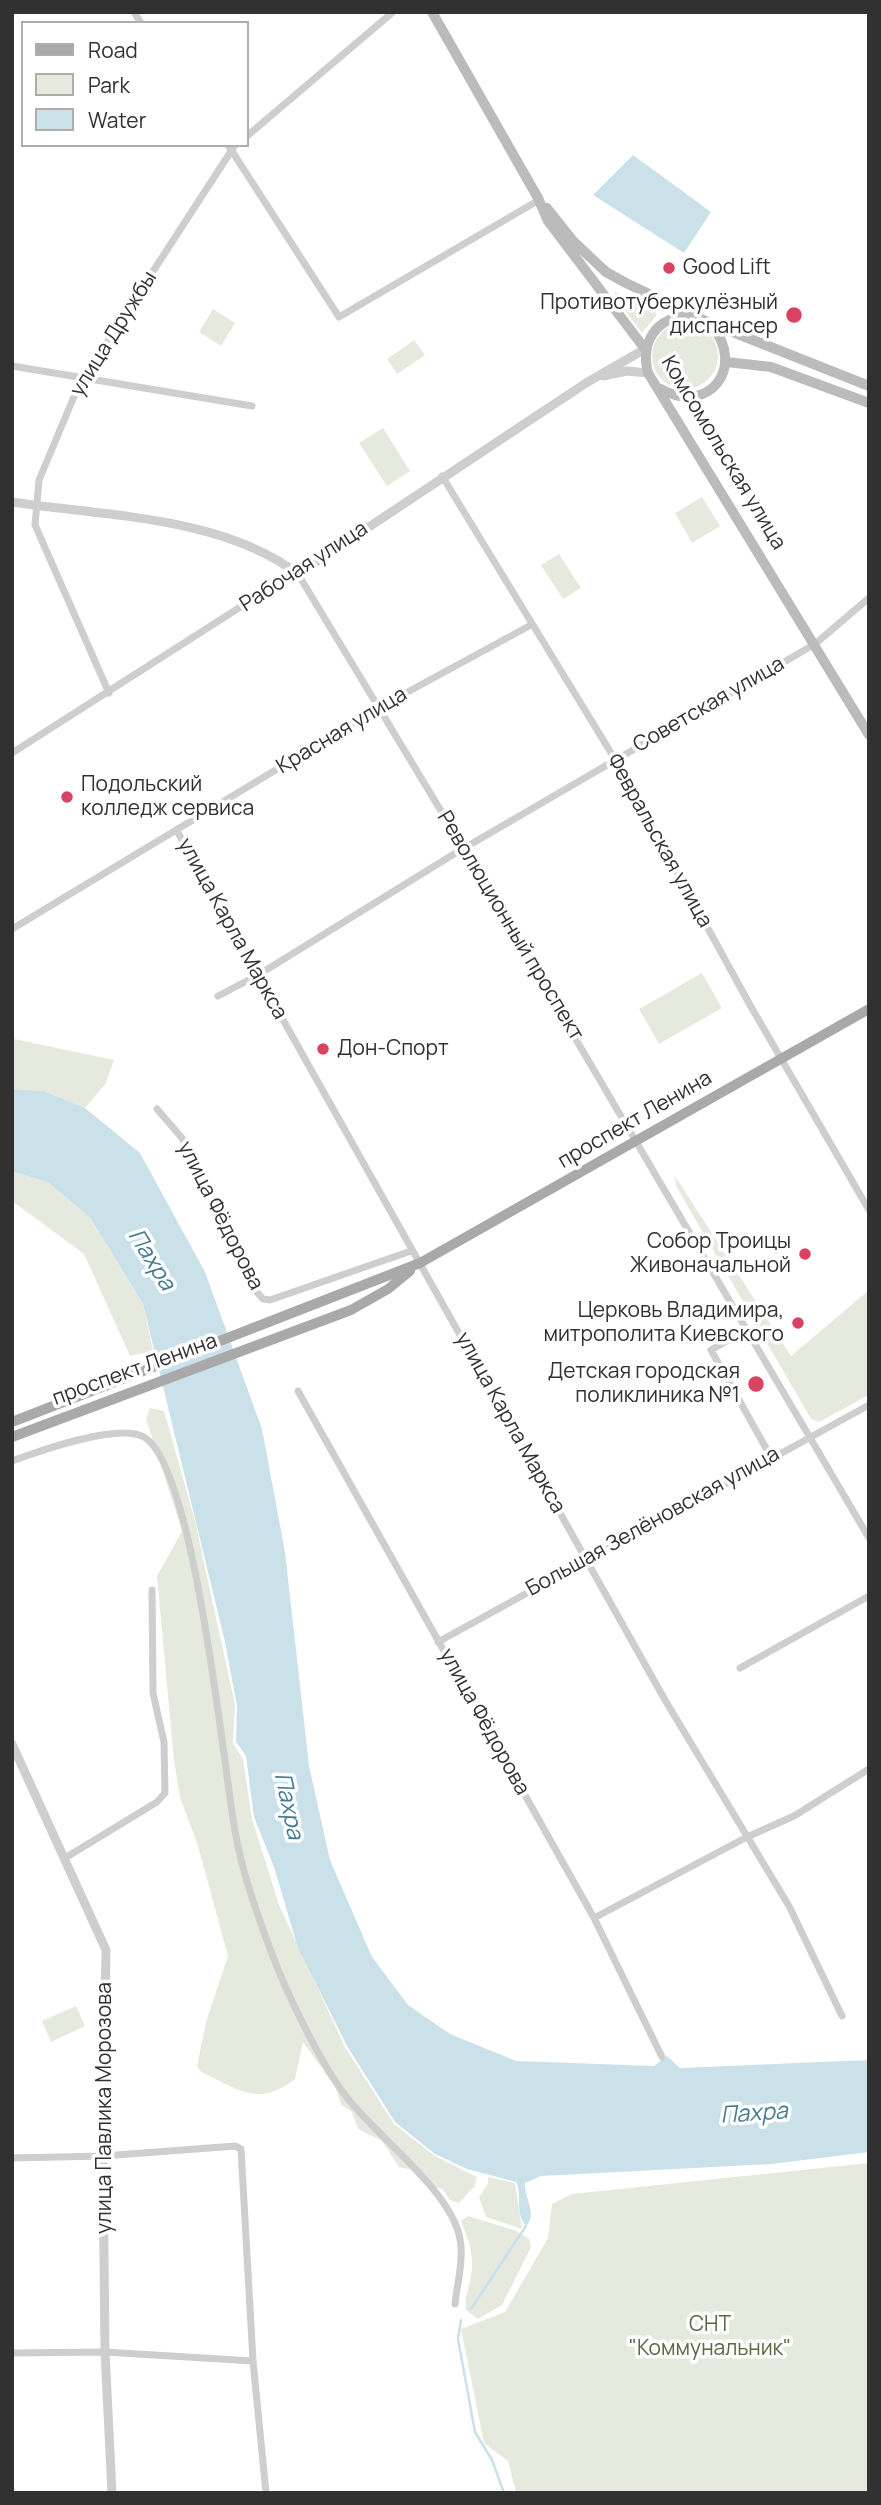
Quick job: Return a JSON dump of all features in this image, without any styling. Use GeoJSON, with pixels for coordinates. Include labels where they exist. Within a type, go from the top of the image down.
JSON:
{"type":"FeatureCollection","features":[{"type":"Feature","properties":{"kind":"main road","name":"Комсомольская улица"},"geometry":{"type":"LineString","coordinates":[[432,12],[539,199],[548,221],[570,254],[645,349],[648,373],[869,735]]}},
{"type":"Feature","properties":{"kind":"main road","name":"Комсомольская улица"},"geometry":{"type":"LineString","coordinates":[[539,199],[574,242],[606,272],[710,323],[869,386]]}},
{"type":"Feature","properties":{"kind":"main road"},"geometry":{"type":"LineString","coordinates":[[645,349],[655,329],[664,322],[685,315],[697,317]]}},
{"type":"Feature","properties":{"kind":"main road"},"geometry":{"type":"LineString","coordinates":[[658,388],[674,396],[692,398],[708,392],[721,379],[727,362],[724,340],[710,323]]}},
{"type":"Feature","properties":{"kind":"main road"},"geometry":{"type":"LineString","coordinates":[[727,362],[771,367],[869,404]]}},
{"type":"Feature","properties":{"kind":"main road","name":"проспект Ленина"},"geometry":{"type":"LineString","coordinates":[[12,1422],[420,1263],[869,1009]]}},
{"type":"Feature","properties":{"kind":"main road","name":"проспект Ленина"},"geometry":{"type":"LineString","coordinates":[[12,1437],[351,1310],[388,1289],[420,1263]]}},
{"type":"Feature","properties":{"kind":"street"},"geometry":{"type":"LineString","coordinates":[[248,135],[393,12]]}},
{"type":"Feature","properties":{"kind":"street"},"geometry":{"type":"LineString","coordinates":[[231,147],[339,317],[539,199]]}},
{"type":"Feature","properties":{"kind":"street","name":"улица Дружбы"},"geometry":{"type":"LineString","coordinates":[[109,693],[35,525],[39,480],[85,376],[231,147]]}},
{"type":"Feature","properties":{"kind":"street","name":"Рабочая улица"},"geometry":{"type":"LineString","coordinates":[[12,753],[281,581],[298,574],[442,476],[594,378],[645,349]]}},
{"type":"Feature","properties":{"kind":"street"},"geometry":{"type":"LineString","coordinates":[[12,366],[85,376],[252,406]]}},
{"type":"Feature","properties":{"kind":"street","name":"Рабочая улица"},"geometry":{"type":"LineString","coordinates":[[594,378],[627,371],[648,373]]}},
{"type":"Feature","properties":{"kind":"street","name":"Февральская улица"},"geometry":{"type":"LineString","coordinates":[[442,476],[616,761],[869,1210]]}},
{"type":"Feature","properties":{"kind":"street","name":"Революционный проспект"},"geometry":{"type":"LineString","coordinates":[[12,502],[211,532],[270,556],[298,574],[380,707],[869,1538]]}},
{"type":"Feature","properties":{"kind":"street","name":"Советская улица"},"geometry":{"type":"LineString","coordinates":[[218,996],[258,975],[464,849],[815,644],[869,598]]}},
{"type":"Feature","properties":{"kind":"street","name":"Красная улица"},"geometry":{"type":"LineString","coordinates":[[12,929],[380,707],[531,625]]}},
{"type":"Feature","properties":{"kind":"street","name":"улица Карла Маркса"},"geometry":{"type":"LineString","coordinates":[[177,831],[665,1700],[789,1906],[842,2016]]}},
{"type":"Feature","properties":{"kind":"street","name":"улица Фёдорова"},"geometry":{"type":"LineString","coordinates":[[157,1110],[181,1138],[256,1291],[264,1299],[270,1300],[411,1251]]}},
{"type":"Feature","properties":{"kind":"street"},"geometry":{"type":"LineString","coordinates":[[747,1329],[711,1350],[771,1457]]}},
{"type":"Feature","properties":{"kind":"street","name":"улица Фёдорова"},"geometry":{"type":"LineString","coordinates":[[298,1391],[594,1918],[662,2057]]}},
{"type":"Feature","properties":{"kind":"street","name":"Большая Зелёновская улица"},"geometry":{"type":"LineString","coordinates":[[438,1642],[810,1435],[869,1405]]}},
{"type":"Feature","properties":{"kind":"street"},"geometry":{"type":"LineString","coordinates":[[12,1461],[61,1443],[130,1433],[144,1437],[155,1448],[171,1476],[183,1516],[212,1669],[235,1832],[247,1886],[275,1963],[347,2099],[440,2199],[458,2232],[460,2260],[455,2304]]}},
{"type":"Feature","properties":{"kind":"street"},"geometry":{"type":"LineString","coordinates":[[65,1858],[165,1793],[164,1742],[153,1693],[152,1590]]}},
{"type":"Feature","properties":{"kind":"street"},"geometry":{"type":"LineString","coordinates":[[740,1668],[869,1596]]}},
{"type":"Feature","properties":{"kind":"street","name":"улица Павлика Морозова"},"geometry":{"type":"LineString","coordinates":[[12,1744],[106,1950],[103,2156],[105,2352],[112,2493]]}},
{"type":"Feature","properties":{"kind":"street"},"geometry":{"type":"LineString","coordinates":[[594,1918],[747,1837],[794,1816],[869,1769]]}},
{"type":"Feature","properties":{"kind":"street"},"geometry":{"type":"LineString","coordinates":[[12,2158],[103,2156],[235,2146],[241,2150],[253,2361],[266,2493]]}},
{"type":"Feature","properties":{"kind":"street"},"geometry":{"type":"LineString","coordinates":[[12,2353],[105,2352],[253,2361]]}},
{"type":"Feature","properties":{"kind":"green space"},"geometry":{"type":"Polygon","coordinates":[[[615,292],[655,309],[656,316],[642,333],[614,296],[615,292]]]}},
{"type":"Feature","properties":{"kind":"green space"},"geometry":{"type":"Polygon","coordinates":[[[213,309],[235,323],[221,346],[199,332],[213,309]]]}},
{"type":"Feature","properties":{"kind":"green space"},"geometry":{"type":"Polygon","coordinates":[[[679,323],[691,323],[703,328],[713,338],[718,356],[716,369],[703,384],[691,389],[679,389],[667,384],[657,374],[652,362],[652,350],[657,338],[667,328],[679,323]]]}},
{"type":"Feature","properties":{"kind":"green space"},"geometry":{"type":"Polygon","coordinates":[[[414,340],[425,355],[397,374],[387,359],[414,340]]]}},
{"type":"Feature","properties":{"kind":"green space"},"geometry":{"type":"Polygon","coordinates":[[[383,428],[410,471],[387,486],[359,443],[383,428]]]}},
{"type":"Feature","properties":{"kind":"green space"},"geometry":{"type":"Polygon","coordinates":[[[702,497],[720,526],[692,543],[675,513],[702,497]]]}},
{"type":"Feature","properties":{"kind":"green space"},"geometry":{"type":"Polygon","coordinates":[[[559,554],[581,588],[563,599],[541,565],[559,554]]]}},
{"type":"Feature","properties":{"kind":"green space"},"geometry":{"type":"Polygon","coordinates":[[[702,973],[722,1008],[659,1044],[639,1009],[702,973]]]}},
{"type":"Feature","properties":{"kind":"green space"},"geometry":{"type":"Polygon","coordinates":[[[12,1036],[14,1039],[114,1060],[106,1083],[85,1108],[44,1091],[12,1089],[12,1036]]]}},
{"type":"Feature","properties":{"kind":"green space"},"geometry":{"type":"Polygon","coordinates":[[[12,1171],[49,1183],[89,1217],[143,1304],[153,1351],[130,1356],[84,1254],[12,1201],[12,1171]]]}},
{"type":"Feature","properties":{"kind":"green space"},"geometry":{"type":"Polygon","coordinates":[[[675,1176],[791,1356],[869,1290],[869,1395],[819,1422],[811,1419],[676,1186],[675,1176]]]}},
{"type":"Feature","properties":{"kind":"green space"},"geometry":{"type":"Polygon","coordinates":[[[150,1408],[164,1411],[195,1521],[235,1705],[233,1743],[243,1759],[252,1819],[279,1905],[345,2047],[394,2124],[435,2156],[477,2177],[474,2187],[459,2203],[450,2200],[442,2189],[423,2183],[412,2170],[399,2167],[382,2141],[358,2129],[352,2112],[341,2105],[336,2088],[303,2042],[295,2079],[270,2093],[248,2093],[237,2089],[201,2072],[197,2066],[206,2022],[228,1956],[198,1846],[180,1797],[174,1761],[157,1576],[182,1531],[146,1419],[150,1408]]]}},
{"type":"Feature","properties":{"kind":"green space"},"geometry":{"type":"Polygon","coordinates":[[[76,2006],[85,2026],[51,2042],[42,2021],[76,2006]]]}},
{"type":"Feature","properties":{"kind":"green space","name":"СНТ \"Коммунальник\""},"geometry":{"type":"Polygon","coordinates":[[[869,2163],[869,2493],[516,2493],[508,2461],[484,2443],[461,2329],[505,2312],[548,2238],[552,2204],[572,2194],[869,2163]]]}},
{"type":"Feature","properties":{"kind":"green space"},"geometry":{"type":"Polygon","coordinates":[[[488,2177],[515,2183],[522,2229],[486,2217],[479,2197],[488,2184],[488,2177]]]}},
{"type":"Feature","properties":{"kind":"green space"},"geometry":{"type":"Polygon","coordinates":[[[468,2216],[517,2231],[529,2239],[531,2247],[502,2305],[478,2319],[466,2310],[472,2260],[461,2221],[468,2216]]]}},
{"type":"Feature","properties":{"kind":"water"},"geometry":{"type":"Polygon","coordinates":[[[633,155],[711,212],[684,253],[593,195],[633,155]]]}},
{"type":"Feature","properties":{"kind":"water","name":"Пахра"},"geometry":{"type":"Polygon","coordinates":[[[12,1089],[44,1091],[85,1108],[140,1153],[205,1272],[262,1429],[285,1552],[309,1766],[330,1860],[372,1957],[408,2005],[450,2034],[516,2061],[654,2066],[667,2056],[680,2068],[869,2060],[869,2152],[771,2164],[541,2176],[525,2183],[531,2211],[526,2226],[520,2215],[516,2182],[467,2169],[435,2154],[395,2122],[347,2046],[298,1948],[274,1867],[254,1817],[246,1756],[236,1742],[237,1706],[225,1642],[143,1304],[90,1218],[49,1183],[12,1171],[12,1089]]]}},
{"type":"Feature","properties":{"kind":"waterway"},"geometry":{"type":"LineString","coordinates":[[471,2309],[526,2226]]}},
{"type":"Feature","properties":{"kind":"waterway"},"geometry":{"type":"LineString","coordinates":[[461,2320],[458,2339],[475,2432],[492,2460],[504,2493]]}},
{"type":"Feature","properties":{"kind":"place","name":"Good Lift"},"geometry":{"type":"Point","coordinates":[669,268]}},
{"type":"Feature","properties":{"kind":"place","name":"Противотуберкулёзный диспансер"},"geometry":{"type":"Point","coordinates":[794,315]}},
{"type":"Feature","properties":{"kind":"place","name":"Подольский колледж сервиса"},"geometry":{"type":"Point","coordinates":[67,797]}},
{"type":"Feature","properties":{"kind":"place","name":"Дон-Спорт"},"geometry":{"type":"Point","coordinates":[323,1049]}},
{"type":"Feature","properties":{"kind":"place","name":"Собор Троицы Живоначальной"},"geometry":{"type":"Point","coordinates":[805,1254]}},
{"type":"Feature","properties":{"kind":"place","name":"Церковь Владимира, митрополита Киевского"},"geometry":{"type":"Point","coordinates":[798,1323]}},
{"type":"Feature","properties":{"kind":"place","name":"Детская городская поликлиника №1"},"geometry":{"type":"Point","coordinates":[756,1384]}}]}
